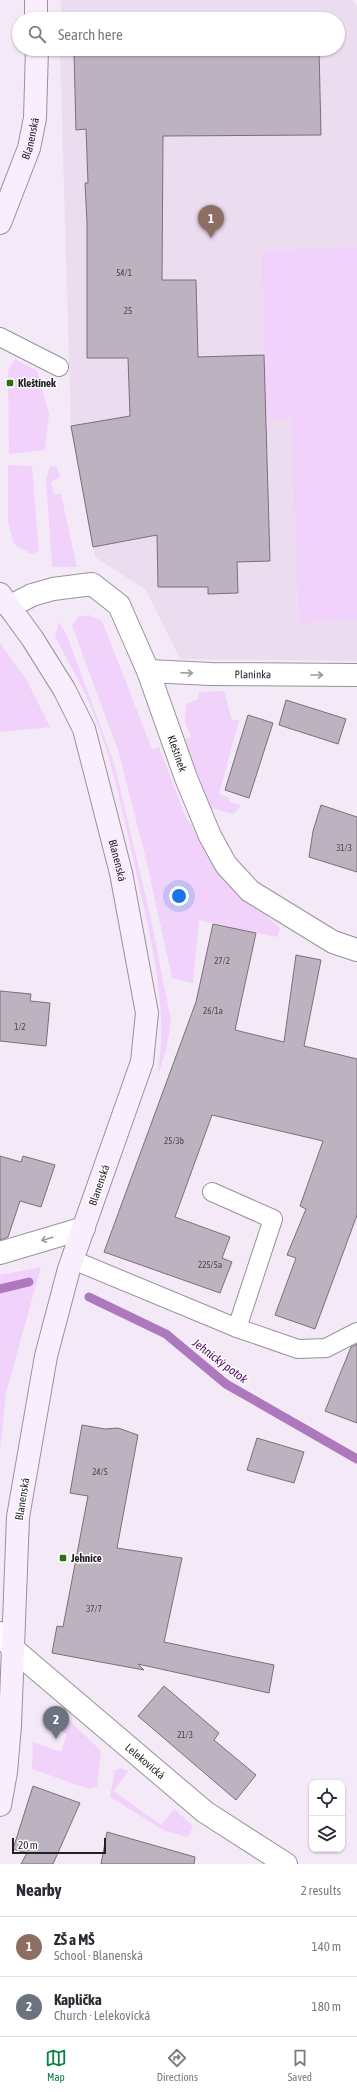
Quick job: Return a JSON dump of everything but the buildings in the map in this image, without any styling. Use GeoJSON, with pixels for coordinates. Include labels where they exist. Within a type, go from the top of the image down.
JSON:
{"type":"FeatureCollection","features":[{"type":"Feature","properties":{"kind":"street"},"geometry":{"type":"LineString","coordinates":[[36,0],[36,12]]}},
{"type":"Feature","properties":{"kind":"street","name":"Blanenská"},"geometry":{"type":"LineString","coordinates":[[0,223],[29,148],[35,118],[37,56]]}},
{"type":"Feature","properties":{"kind":"street","name":"Kleštínek"},"geometry":{"type":"LineString","coordinates":[[5,600],[53,589],[92,584],[119,605],[148,671],[186,778],[210,836],[226,864],[250,891],[333,942],[357,950]]}},
{"type":"Feature","properties":{"kind":"street","name":"Blanenská"},"geometry":{"type":"LineString","coordinates":[[0,1805],[6,1772],[9,1741],[6,1640],[18,1517],[46,1356],[73,1260],[142,1062],[147,1013],[121,873],[84,729],[64,689],[5,600]]}},
{"type":"Feature","properties":{"kind":"street","name":"Planinka"},"geometry":{"type":"LineString","coordinates":[[148,671],[211,674],[357,675]]}},
{"type":"Feature","properties":{"kind":"street"},"geometry":{"type":"LineString","coordinates":[[0,1253],[84,1228]]}},
{"type":"Feature","properties":{"kind":"street","name":"Lelekovická"},"geometry":{"type":"LineString","coordinates":[[6,1640],[206,1812],[286,1864]]}},
{"type":"Feature","properties":{"kind":"lane"},"geometry":{"type":"LineString","coordinates":[[0,337],[59,367]]}},
{"type":"Feature","properties":{"kind":"lane"},"geometry":{"type":"LineString","coordinates":[[212,1192],[273,1219],[237,1328]]}},
{"type":"Feature","properties":{"kind":"lane"},"geometry":{"type":"LineString","coordinates":[[73,1260],[237,1328],[298,1349],[326,1348],[357,1332]]}},
{"type":"Feature","properties":{"kind":"shaded area"},"geometry":{"type":"Polygon","coordinates":[[[61,0],[353,0],[357,7],[357,661],[180,659],[146,590],[95,557],[71,426],[60,56],[345,56],[345,12],[61,12],[61,0]]]}},
{"type":"Feature","properties":{"kind":"shaded area"},"geometry":{"type":"Polygon","coordinates":[[[357,247],[357,620],[299,623],[291,419],[265,419],[262,251],[357,247]]]}},
{"type":"Feature","properties":{"kind":"shaded area"},"geometry":{"type":"Polygon","coordinates":[[[15,359],[37,371],[49,414],[45,450],[9,454],[8,371],[15,359]]]}},
{"type":"Feature","properties":{"kind":"shaded area"},"geometry":{"type":"Polygon","coordinates":[[[8,465],[32,466],[39,551],[31,554],[14,544],[8,522],[8,465]]]}},
{"type":"Feature","properties":{"kind":"shaded area"},"geometry":{"type":"Polygon","coordinates":[[[50,466],[57,467],[60,477],[51,482],[54,494],[61,494],[77,567],[52,567],[46,480],[50,466]]]}},
{"type":"Feature","properties":{"kind":"shaded area"},"geometry":{"type":"Polygon","coordinates":[[[89,615],[102,621],[152,749],[159,747],[185,815],[221,874],[280,928],[277,937],[199,920],[193,983],[172,978],[147,863],[118,750],[72,626],[78,617],[89,615]]]}},
{"type":"Feature","properties":{"kind":"shaded area"},"geometry":{"type":"Polygon","coordinates":[[[59,622],[68,638],[114,763],[151,919],[171,1021],[166,1051],[157,1077],[161,1034],[160,1000],[147,921],[110,762],[90,704],[55,636],[59,622]]]}},
{"type":"Feature","properties":{"kind":"shaded area"},"geometry":{"type":"Polygon","coordinates":[[[0,643],[26,679],[50,727],[0,732],[0,643]]]}},
{"type":"Feature","properties":{"kind":"shaded area"},"geometry":{"type":"Polygon","coordinates":[[[224,691],[232,720],[239,720],[219,794],[229,798],[230,802],[241,805],[234,814],[211,808],[184,740],[191,737],[185,722],[186,704],[198,699],[199,692],[224,691]]]}},
{"type":"Feature","properties":{"kind":"shaded area"},"geometry":{"type":"Polygon","coordinates":[[[41,1267],[6,1393],[0,1450],[0,1275],[41,1267]]]}},
{"type":"Feature","properties":{"kind":"shaded area"},"geometry":{"type":"Polygon","coordinates":[[[63,1714],[101,1751],[97,1787],[89,1789],[32,1769],[33,1742],[61,1752],[67,1734],[58,1730],[63,1714]]]}},
{"type":"Feature","properties":{"kind":"shaded area"},"geometry":{"type":"Polygon","coordinates":[[[121,1768],[128,1771],[114,1791],[161,1825],[174,1809],[193,1826],[188,1837],[165,1831],[110,1797],[115,1770],[121,1768]]]}},
{"type":"Feature","properties":{"kind":"waterway","name":"Jehnický potok"},"geometry":{"type":"LineString","coordinates":[[0,1289],[29,1282]]}},
{"type":"Feature","properties":{"kind":"waterway","name":"Jehnický potok"},"geometry":{"type":"LineString","coordinates":[[89,1297],[166,1334],[226,1384],[357,1459]]}},
{"type":"Feature","properties":{"kind":"place","name":"ZŠ a MŠ"},"geometry":{"type":"Point","coordinates":[211,238]}},
{"type":"Feature","properties":{"kind":"place","name":"Kleštínek"},"geometry":{"type":"Point","coordinates":[10,383]}},
{"type":"Feature","properties":{"kind":"place","name":"Jehnice"},"geometry":{"type":"Point","coordinates":[63,1558]}},
{"type":"Feature","properties":{"kind":"place","name":"Kaplička"},"geometry":{"type":"Point","coordinates":[56,1739]}}]}
